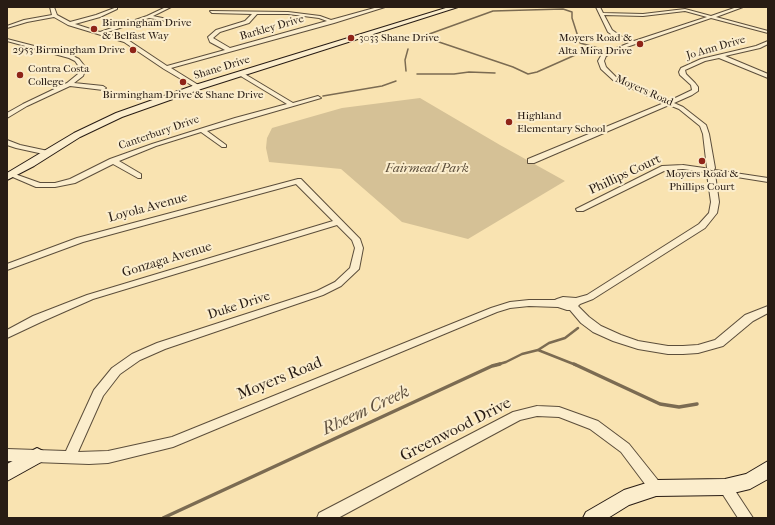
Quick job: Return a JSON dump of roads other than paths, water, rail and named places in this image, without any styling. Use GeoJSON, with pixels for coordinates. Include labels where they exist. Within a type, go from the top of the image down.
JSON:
{"type":"FeatureCollection","features":[{"type":"Feature","properties":{"kind":"street"},"geometry":{"type":"LineString","coordinates":[[52,7],[55,16]]}},
{"type":"Feature","properties":{"kind":"street"},"geometry":{"type":"LineString","coordinates":[[101,33],[149,17],[169,7]]}},
{"type":"Feature","properties":{"kind":"street"},"geometry":{"type":"LineString","coordinates":[[359,7],[370,11]]}},
{"type":"Feature","properties":{"kind":"street","name":"Barkley Drive"},"geometry":{"type":"LineString","coordinates":[[166,68],[383,7]]}},
{"type":"Feature","properties":{"kind":"street","name":"Shane Drive"},"geometry":{"type":"LineString","coordinates":[[9,176],[77,134],[102,122],[198,87],[455,7]]}},
{"type":"Feature","properties":{"kind":"street"},"geometry":{"type":"LineString","coordinates":[[598,7],[610,30],[614,34],[634,43]]}},
{"type":"Feature","properties":{"kind":"street","name":"Moyers Road"},"geometry":{"type":"LineString","coordinates":[[7,455],[89,458],[118,455],[173,442],[494,310],[510,305],[529,303],[559,304],[562,306],[573,304],[590,297],[694,233],[713,213],[715,202],[706,134],[703,125],[688,112],[610,76],[603,68],[601,61],[606,54],[634,43],[741,7]]}},
{"type":"Feature","properties":{"kind":"street"},"geometry":{"type":"LineString","coordinates":[[70,24],[98,16],[115,8]]}},
{"type":"Feature","properties":{"kind":"street"},"geometry":{"type":"LineString","coordinates":[[602,14],[643,15],[685,10],[768,32]]}},
{"type":"Feature","properties":{"kind":"street"},"geometry":{"type":"LineString","coordinates":[[212,12],[303,14],[320,17],[332,22]]}},
{"type":"Feature","properties":{"kind":"street"},"geometry":{"type":"LineString","coordinates":[[229,50],[212,41],[210,38],[218,32],[247,22],[256,12]]}},
{"type":"Feature","properties":{"kind":"street"},"geometry":{"type":"LineString","coordinates":[[7,27],[26,21],[55,16],[70,24],[126,41],[166,68],[198,87]]}},
{"type":"Feature","properties":{"kind":"street"},"geometry":{"type":"LineString","coordinates":[[149,17],[165,20]]}},
{"type":"Feature","properties":{"kind":"street"},"geometry":{"type":"LineString","coordinates":[[7,40],[77,60],[82,64],[83,71],[69,84],[25,105],[7,116]]}},
{"type":"Feature","properties":{"kind":"street","name":"Jo Ann Drive"},"geometry":{"type":"LineString","coordinates":[[531,162],[695,91],[693,84],[683,75],[683,69],[703,60],[758,47],[768,42]]}},
{"type":"Feature","properties":{"kind":"street"},"geometry":{"type":"LineString","coordinates":[[720,56],[768,76]]}},
{"type":"Feature","properties":{"kind":"street"},"geometry":{"type":"LineString","coordinates":[[241,74],[291,104]]}},
{"type":"Feature","properties":{"kind":"street"},"geometry":{"type":"LineString","coordinates":[[69,84],[103,88]]}},
{"type":"Feature","properties":{"kind":"street","name":"Canterbury Drive"},"geometry":{"type":"LineString","coordinates":[[9,176],[40,185],[55,185],[72,181],[113,161],[154,145],[237,118],[318,98]]}},
{"type":"Feature","properties":{"kind":"street"},"geometry":{"type":"LineString","coordinates":[[202,130],[224,146]]}},
{"type":"Feature","properties":{"kind":"street"},"geometry":{"type":"LineString","coordinates":[[7,142],[18,147],[48,153]]}},
{"type":"Feature","properties":{"kind":"street"},"geometry":{"type":"LineString","coordinates":[[113,161],[138,176]]}},
{"type":"Feature","properties":{"kind":"street","name":"Phillips Court"},"geometry":{"type":"LineString","coordinates":[[580,210],[665,168],[683,167],[768,180]]}},
{"type":"Feature","properties":{"kind":"street","name":"Duke Drive"},"geometry":{"type":"LineString","coordinates":[[70,457],[98,392],[116,371],[136,357],[161,346],[320,293],[338,284],[354,269],[359,248],[356,239],[298,181]]}},
{"type":"Feature","properties":{"kind":"street","name":"Loyola Avenue"},"geometry":{"type":"LineString","coordinates":[[7,267],[80,240],[298,181]]}},
{"type":"Feature","properties":{"kind":"street","name":"Gonzaga Avenue"},"geometry":{"type":"LineString","coordinates":[[7,334],[37,319],[90,297],[339,222]]}},
{"type":"Feature","properties":{"kind":"street"},"geometry":{"type":"LineString","coordinates":[[573,304],[585,320],[610,335],[638,345],[668,350],[698,349],[719,343],[749,318],[768,309]]}},
{"type":"Feature","properties":{"kind":"street","name":"Greenwood Drive"},"geometry":{"type":"LineString","coordinates":[[324,518],[517,416],[537,411],[559,412],[594,425],[625,448],[656,488]]}},
{"type":"Feature","properties":{"kind":"street"},"geometry":{"type":"LineString","coordinates":[[7,473],[37,456]]}},
{"type":"Feature","properties":{"kind":"street"},"geometry":{"type":"LineString","coordinates":[[592,518],[624,498],[656,488],[724,486],[750,481],[768,469]]}},
{"type":"Feature","properties":{"kind":"street"},"geometry":{"type":"LineString","coordinates":[[724,486],[746,518]]}},
{"type":"Feature","properties":{"kind":"waterway"},"geometry":{"type":"LineString","coordinates":[[582,52],[537,72],[528,74],[513,67],[436,41],[423,39],[421,37],[493,11],[563,9],[572,12],[572,18],[580,43],[598,48]]}},
{"type":"Feature","properties":{"kind":"waterway"},"geometry":{"type":"LineString","coordinates":[[406,71],[405,60],[408,49]]}},
{"type":"Feature","properties":{"kind":"waterway"},"geometry":{"type":"LineString","coordinates":[[417,74],[454,74],[469,72],[495,73]]}},
{"type":"Feature","properties":{"kind":"waterway"},"geometry":{"type":"LineString","coordinates":[[323,96],[382,86],[396,81]]}},
{"type":"Feature","properties":{"kind":"waterway","name":"Rheem Creek"},"geometry":{"type":"LineString","coordinates":[[538,350],[549,343],[565,338],[578,328]]}},
{"type":"Feature","properties":{"kind":"waterway","name":"Rheem Creek"},"geometry":{"type":"LineString","coordinates":[[496,365],[522,354],[538,350]]}},
{"type":"Feature","properties":{"kind":"waterway"},"geometry":{"type":"LineString","coordinates":[[538,350],[576,365]]}},
{"type":"Feature","properties":{"kind":"waterway","name":"Rheem Creek"},"geometry":{"type":"LineString","coordinates":[[496,365],[500,364]]}},
{"type":"Feature","properties":{"kind":"waterway"},"geometry":{"type":"LineString","coordinates":[[574,364],[660,404],[679,407],[697,404]]}},
{"type":"Feature","properties":{"kind":"waterway","name":"Rheem Creek"},"geometry":{"type":"LineString","coordinates":[[163,518],[496,365]]}},
{"type":"Feature","properties":{"kind":"place","name":"Birmingham Drive & Belfast Way"},"geometry":{"type":"Point","coordinates":[94,29]}},
{"type":"Feature","properties":{"kind":"place","name":"3033 Shane Drive"},"geometry":{"type":"Point","coordinates":[351,38]}},
{"type":"Feature","properties":{"kind":"place","name":"Moyers Road & Alta Mira Drive"},"geometry":{"type":"Point","coordinates":[640,44]}},
{"type":"Feature","properties":{"kind":"place","name":"2953 Birmingham Drive"},"geometry":{"type":"Point","coordinates":[133,50]}},
{"type":"Feature","properties":{"kind":"place","name":"Contra Costa College"},"geometry":{"type":"Point","coordinates":[20,75]}},
{"type":"Feature","properties":{"kind":"place","name":"Birmingham Drive & Shane Drive"},"geometry":{"type":"Point","coordinates":[183,82]}},
{"type":"Feature","properties":{"kind":"place","name":"Highland Elementary School"},"geometry":{"type":"Point","coordinates":[509,122]}},
{"type":"Feature","properties":{"kind":"place","name":"Moyers Road & Phillips Court"},"geometry":{"type":"Point","coordinates":[702,161]}},
{"type":"Feature","properties":{"kind":"park label","name":"Fairmead Park"},"geometry":{"type":"Point","coordinates":[427,169]}}]}
